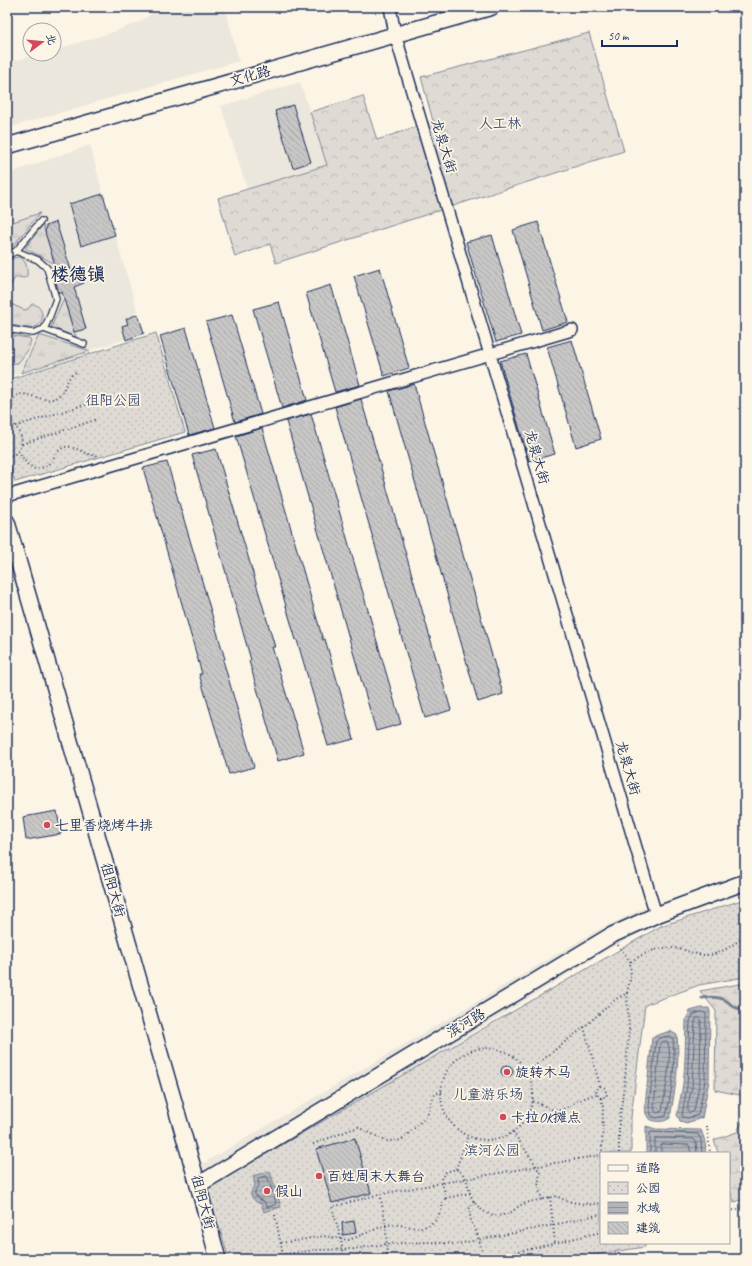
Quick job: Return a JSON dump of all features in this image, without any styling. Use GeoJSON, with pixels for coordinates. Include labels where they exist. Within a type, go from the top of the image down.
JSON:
{"type":"FeatureCollection","features":[{"type":"Feature","properties":{"kind":"street","name":"龙泉大街"},"geometry":{"type":"LineString","coordinates":[[390,7],[395,34],[656,915]]}},
{"type":"Feature","properties":{"kind":"street","name":"文化路"},"geometry":{"type":"LineString","coordinates":[[7,146],[492,7]]}},
{"type":"Feature","properties":{"kind":"street"},"geometry":{"type":"LineString","coordinates":[[7,496],[572,330]]}},
{"type":"Feature","properties":{"kind":"street","name":"徂阳大街"},"geometry":{"type":"LineString","coordinates":[[7,522],[218,1259]]}},
{"type":"Feature","properties":{"kind":"street","name":"滨河路"},"geometry":{"type":"LineString","coordinates":[[198,1185],[610,936],[656,915],[745,882]]}},
{"type":"Feature","properties":{"kind":"lane"},"geometry":{"type":"LineString","coordinates":[[7,256],[16,251],[41,221]]}},
{"type":"Feature","properties":{"kind":"lane"},"geometry":{"type":"LineString","coordinates":[[16,251],[38,260],[47,268],[56,299],[44,329]]}},
{"type":"Feature","properties":{"kind":"lane"},"geometry":{"type":"LineString","coordinates":[[7,329],[33,333],[44,329],[84,344]]}},
{"type":"Feature","properties":{"kind":"path"},"geometry":{"type":"LineString","coordinates":[[7,457],[18,451],[22,444],[21,434],[16,426],[8,422],[12,400],[16,396],[25,394],[42,399],[56,398],[61,394],[70,377],[78,371]]}},
{"type":"Feature","properties":{"kind":"path"},"geometry":{"type":"LineString","coordinates":[[16,426],[90,403]]}},
{"type":"Feature","properties":{"kind":"path"},"geometry":{"type":"LineString","coordinates":[[22,444],[95,420]]}},
{"type":"Feature","properties":{"kind":"path"},"geometry":{"type":"LineString","coordinates":[[18,451],[27,464],[35,469],[45,466],[53,460],[60,450],[66,447],[78,450],[85,454],[94,456],[99,455]]}},
{"type":"Feature","properties":{"kind":"path"},"geometry":{"type":"LineString","coordinates":[[610,936],[630,962],[631,975],[627,993],[629,1029],[626,1078],[619,1123],[619,1152]]}},
{"type":"Feature","properties":{"kind":"path"},"geometry":{"type":"LineString","coordinates":[[630,962],[647,952],[665,948],[680,949],[696,955],[709,955],[724,950],[745,937]]}},
{"type":"Feature","properties":{"kind":"path"},"geometry":{"type":"LineString","coordinates":[[527,1072],[616,1000],[627,993]]}},
{"type":"Feature","properties":{"kind":"path"},"geometry":{"type":"LineString","coordinates":[[584,1027],[600,1086],[605,1088],[607,1096],[601,1098]]}},
{"type":"Feature","properties":{"kind":"path"},"geometry":{"type":"LineString","coordinates":[[489,1048],[504,1051],[517,1060],[527,1072],[532,1086],[533,1101],[526,1119],[514,1132],[499,1139],[484,1140],[468,1136],[455,1127],[446,1115],[442,1100],[442,1084],[449,1069],[459,1058],[473,1050],[489,1048]]}},
{"type":"Feature","properties":{"kind":"path"},"geometry":{"type":"LineString","coordinates":[[596,1094],[596,1090],[600,1086]]}},
{"type":"Feature","properties":{"kind":"path"},"geometry":{"type":"LineString","coordinates":[[313,1144],[358,1127],[386,1141],[402,1140],[429,1114],[432,1098],[436,1093],[442,1092]]}},
{"type":"Feature","properties":{"kind":"path"},"geometry":{"type":"LineString","coordinates":[[533,1101],[551,1109],[560,1110],[569,1107],[576,1101],[596,1094]]}},
{"type":"Feature","properties":{"kind":"path"},"geometry":{"type":"LineString","coordinates":[[596,1094],[601,1098],[603,1106],[602,1152]]}},
{"type":"Feature","properties":{"kind":"path"},"geometry":{"type":"LineString","coordinates":[[707,1126],[710,1152]]}},
{"type":"Feature","properties":{"kind":"path"},"geometry":{"type":"LineString","coordinates":[[514,1132],[540,1173],[538,1186],[542,1200]]}},
{"type":"Feature","properties":{"kind":"path"},"geometry":{"type":"LineString","coordinates":[[456,1169],[468,1136]]}},
{"type":"Feature","properties":{"kind":"path"},"geometry":{"type":"LineString","coordinates":[[343,1259],[341,1239],[332,1207],[380,1194],[600,1154]]}},
{"type":"Feature","properties":{"kind":"path"},"geometry":{"type":"LineString","coordinates":[[446,1198],[441,1178],[446,1172],[456,1169],[463,1173],[474,1201],[486,1214],[499,1216],[508,1214],[522,1204],[556,1196],[585,1204],[600,1203]]}},
{"type":"Feature","properties":{"kind":"path"},"geometry":{"type":"LineString","coordinates":[[281,1243],[324,1236],[349,1240],[386,1225],[395,1224],[416,1228],[428,1226],[436,1220],[442,1209],[443,1201],[446,1198],[470,1193]]}},
{"type":"Feature","properties":{"kind":"path"},"geometry":{"type":"LineString","coordinates":[[380,1194],[386,1225],[387,1259]]}},
{"type":"Feature","properties":{"kind":"path"},"geometry":{"type":"LineString","coordinates":[[550,1198],[555,1244]]}},
{"type":"Feature","properties":{"kind":"path"},"geometry":{"type":"LineString","coordinates":[[474,1201],[469,1209],[471,1221],[484,1258]]}},
{"type":"Feature","properties":{"kind":"path"},"geometry":{"type":"LineString","coordinates":[[730,1211],[745,1208]]}},
{"type":"Feature","properties":{"kind":"path"},"geometry":{"type":"LineString","coordinates":[[273,1256],[314,1250],[353,1249],[386,1244],[428,1242],[457,1244],[600,1214]]}},
{"type":"Feature","properties":{"kind":"path"},"geometry":{"type":"LineString","coordinates":[[275,1215],[283,1255]]}},
{"type":"Feature","properties":{"kind":"path"},"geometry":{"type":"LineString","coordinates":[[472,1259],[497,1257],[600,1232]]}},
{"type":"Feature","properties":{"kind":"path"},"geometry":{"type":"LineString","coordinates":[[283,1255],[290,1259]]}},
{"type":"Feature","properties":{"kind":"shaded area"},"geometry":{"type":"Polygon","coordinates":[[[169,7],[225,7],[239,61],[7,128],[7,63],[22,59],[22,62],[62,62],[62,48],[137,23],[156,11],[169,7]]]}},
{"type":"Feature","properties":{"kind":"shaded area"},"geometry":{"type":"Polygon","coordinates":[[[300,82],[327,165],[247,189],[221,106],[300,82]]]}},
{"type":"Feature","properties":{"kind":"shaded area"},"geometry":{"type":"Polygon","coordinates":[[[90,145],[144,333],[7,377],[7,174],[90,145]]]}},
{"type":"Feature","properties":{"kind":"shaded area"},"geometry":{"type":"Polygon","coordinates":[[[745,874],[745,893],[655,926],[612,947],[276,1154],[210,1200],[199,1166],[596,931],[644,908],[745,874]]]}},
{"type":"Feature","properties":{"kind":"green space","name":"人工林"},"geometry":{"type":"Polygon","coordinates":[[[589,33],[624,151],[276,263],[270,244],[235,257],[218,198],[327,165],[310,112],[363,96],[377,140],[433,121],[421,77],[589,33]]]}},
{"type":"Feature","properties":{"kind":"green space"},"geometry":{"type":"Polygon","coordinates":[[[40,213],[13,246],[7,243],[7,224],[40,213]]]}},
{"type":"Feature","properties":{"kind":"green space"},"geometry":{"type":"Polygon","coordinates":[[[43,225],[55,264],[25,248],[43,225]]]}},
{"type":"Feature","properties":{"kind":"green space"},"geometry":{"type":"Polygon","coordinates":[[[19,257],[26,265],[27,276],[24,278],[18,277],[14,279],[7,293],[7,262],[11,259],[19,257]]]}},
{"type":"Feature","properties":{"kind":"green space"},"geometry":{"type":"Polygon","coordinates":[[[64,299],[76,337],[51,327],[64,299]]]}},
{"type":"Feature","properties":{"kind":"green space"},"geometry":{"type":"Polygon","coordinates":[[[7,302],[24,310],[28,309],[32,304],[36,305],[39,307],[42,315],[40,323],[32,328],[7,324],[7,302]]]}},
{"type":"Feature","properties":{"kind":"green space","name":"徂阳公园"},"geometry":{"type":"Polygon","coordinates":[[[156,333],[185,432],[15,482],[7,457],[7,380],[156,333]]]}},
{"type":"Feature","properties":{"kind":"green space"},"geometry":{"type":"Polygon","coordinates":[[[7,335],[29,338],[31,340],[28,350],[18,363],[7,364],[7,335]]]}},
{"type":"Feature","properties":{"kind":"green space"},"geometry":{"type":"Polygon","coordinates":[[[39,335],[90,351],[21,373],[39,335]]]}},
{"type":"Feature","properties":{"kind":"green space","name":"滨河公园"},"geometry":{"type":"Polygon","coordinates":[[[745,899],[745,977],[699,985],[645,1005],[631,1117],[631,1152],[600,1152],[600,1244],[644,1244],[645,1247],[567,1259],[229,1259],[207,1188],[661,926],[745,899]]]}},
{"type":"Feature","properties":{"kind":"green space"},"geometry":{"type":"Polygon","coordinates":[[[745,983],[745,1096],[715,1090],[716,1011],[700,991],[745,983]]]}},
{"type":"Feature","properties":{"kind":"green space"},"geometry":{"type":"Polygon","coordinates":[[[745,1116],[745,1199],[734,1202],[730,1190],[730,1152],[718,1152],[714,1140],[737,1132],[745,1116]]]}},
{"type":"Feature","properties":{"kind":"water"},"geometry":{"type":"Polygon","coordinates":[[[701,1008],[709,1008],[710,1011],[709,1081],[702,1118],[686,1123],[680,1121],[677,1115],[684,1070],[686,1020],[690,1011],[701,1008]]]}},
{"type":"Feature","properties":{"kind":"water"},"geometry":{"type":"Polygon","coordinates":[[[670,1031],[677,1035],[678,1045],[675,1087],[670,1118],[665,1121],[657,1121],[649,1119],[646,1114],[645,1106],[652,1037],[670,1031]]]}},
{"type":"Feature","properties":{"kind":"water"},"geometry":{"type":"Polygon","coordinates":[[[646,1126],[656,1129],[701,1130],[706,1150],[705,1152],[646,1152],[646,1126]]]}},
{"type":"Feature","properties":{"kind":"water"},"geometry":{"type":"Polygon","coordinates":[[[270,1171],[281,1207],[264,1212],[261,1204],[253,1199],[251,1193],[255,1185],[253,1176],[270,1171]]]}},
{"type":"Feature","properties":{"kind":"building"},"geometry":{"type":"Polygon","coordinates":[[[293,105],[311,162],[293,168],[275,111],[293,105]]]}},
{"type":"Feature","properties":{"kind":"building"},"geometry":{"type":"Polygon","coordinates":[[[103,194],[115,235],[81,246],[69,204],[103,194]]]}},
{"type":"Feature","properties":{"kind":"building"},"geometry":{"type":"Polygon","coordinates":[[[56,222],[71,270],[79,268],[84,283],[74,287],[86,329],[74,332],[62,292],[59,293],[52,269],[56,268],[45,232],[46,226],[56,222]]]}},
{"type":"Feature","properties":{"kind":"building"},"geometry":{"type":"Polygon","coordinates":[[[538,222],[568,322],[542,330],[513,230],[538,222]]]}},
{"type":"Feature","properties":{"kind":"building"},"geometry":{"type":"Polygon","coordinates":[[[492,235],[521,335],[496,342],[466,242],[492,235]]]}},
{"type":"Feature","properties":{"kind":"building"},"geometry":{"type":"Polygon","coordinates":[[[380,268],[409,368],[384,376],[354,276],[380,268]]]}},
{"type":"Feature","properties":{"kind":"building"},"geometry":{"type":"Polygon","coordinates":[[[331,285],[360,385],[335,392],[306,293],[331,285]]]}},
{"type":"Feature","properties":{"kind":"building"},"geometry":{"type":"Polygon","coordinates":[[[279,302],[307,400],[282,408],[253,309],[279,302]]]}},
{"type":"Feature","properties":{"kind":"building"},"geometry":{"type":"Polygon","coordinates":[[[138,314],[144,333],[126,340],[122,326],[128,324],[126,319],[138,314]]]}},
{"type":"Feature","properties":{"kind":"building"},"geometry":{"type":"Polygon","coordinates":[[[232,315],[261,414],[235,422],[206,322],[232,315]]]}},
{"type":"Feature","properties":{"kind":"building"},"geometry":{"type":"Polygon","coordinates":[[[186,328],[215,428],[189,435],[160,336],[186,328]]]}},
{"type":"Feature","properties":{"kind":"building"},"geometry":{"type":"Polygon","coordinates":[[[572,340],[601,439],[576,447],[547,347],[572,340]]]}},
{"type":"Feature","properties":{"kind":"building"},"geometry":{"type":"Polygon","coordinates":[[[526,354],[555,454],[529,461],[500,361],[526,354]]]}},
{"type":"Feature","properties":{"kind":"building"},"geometry":{"type":"Polygon","coordinates":[[[414,384],[503,694],[478,702],[389,391],[414,384]]]}},
{"type":"Feature","properties":{"kind":"building"},"geometry":{"type":"Polygon","coordinates":[[[361,399],[451,710],[425,718],[335,407],[361,399]]]}},
{"type":"Feature","properties":{"kind":"building"},"geometry":{"type":"Polygon","coordinates":[[[311,414],[401,724],[376,731],[286,421],[311,414]]]}},
{"type":"Feature","properties":{"kind":"building"},"geometry":{"type":"Polygon","coordinates":[[[262,428],[323,640],[325,639],[354,739],[328,746],[236,436],[262,428]]]}},
{"type":"Feature","properties":{"kind":"building"},"geometry":{"type":"Polygon","coordinates":[[[216,449],[275,647],[272,647],[304,753],[278,761],[249,661],[251,660],[192,455],[216,449]]]}},
{"type":"Feature","properties":{"kind":"building"},"geometry":{"type":"Polygon","coordinates":[[[167,462],[225,659],[223,660],[254,767],[229,774],[199,674],[202,674],[143,468],[167,462]]]}},
{"type":"Feature","properties":{"kind":"building"},"geometry":{"type":"Polygon","coordinates":[[[57,811],[61,834],[26,840],[23,817],[57,811]]]}},
{"type":"Feature","properties":{"kind":"building","name":"旋转木马"},"geometry":{"type":"Polygon","coordinates":[[[505,1065],[509,1065],[513,1071],[509,1077],[505,1077],[501,1073],[501,1069],[505,1065]]]}},
{"type":"Feature","properties":{"kind":"building"},"geometry":{"type":"Polygon","coordinates":[[[355,1138],[371,1193],[332,1203],[316,1149],[355,1138]]]}},
{"type":"Feature","properties":{"kind":"building"},"geometry":{"type":"Polygon","coordinates":[[[354,1221],[356,1233],[343,1235],[342,1223],[354,1221]]]}},
{"type":"Feature","properties":{"kind":"waterway"},"geometry":{"type":"LineString","coordinates":[[702,998],[719,998],[741,1009],[745,1006]]}},
{"type":"Feature","properties":{"kind":"place","name":"七里香烧烤牛排"},"geometry":{"type":"Point","coordinates":[47,825]}},
{"type":"Feature","properties":{"kind":"place","name":"旋转木马"},"geometry":{"type":"Point","coordinates":[507,1072]}},
{"type":"Feature","properties":{"kind":"place","name":"卡拉OK摊点"},"geometry":{"type":"Point","coordinates":[503,1117]}},
{"type":"Feature","properties":{"kind":"place","name":"百姓周末大舞台"},"geometry":{"type":"Point","coordinates":[319,1176]}},
{"type":"Feature","properties":{"kind":"place","name":"假山"},"geometry":{"type":"Point","coordinates":[267,1191]}},
{"type":"Feature","properties":{"kind":"district","name":"楼德镇"},"geometry":{"type":"Point","coordinates":[78,274]}},
{"type":"Feature","properties":{"kind":"park label","name":"儿童游乐场"},"geometry":{"type":"Point","coordinates":[488,1094]}}]}
